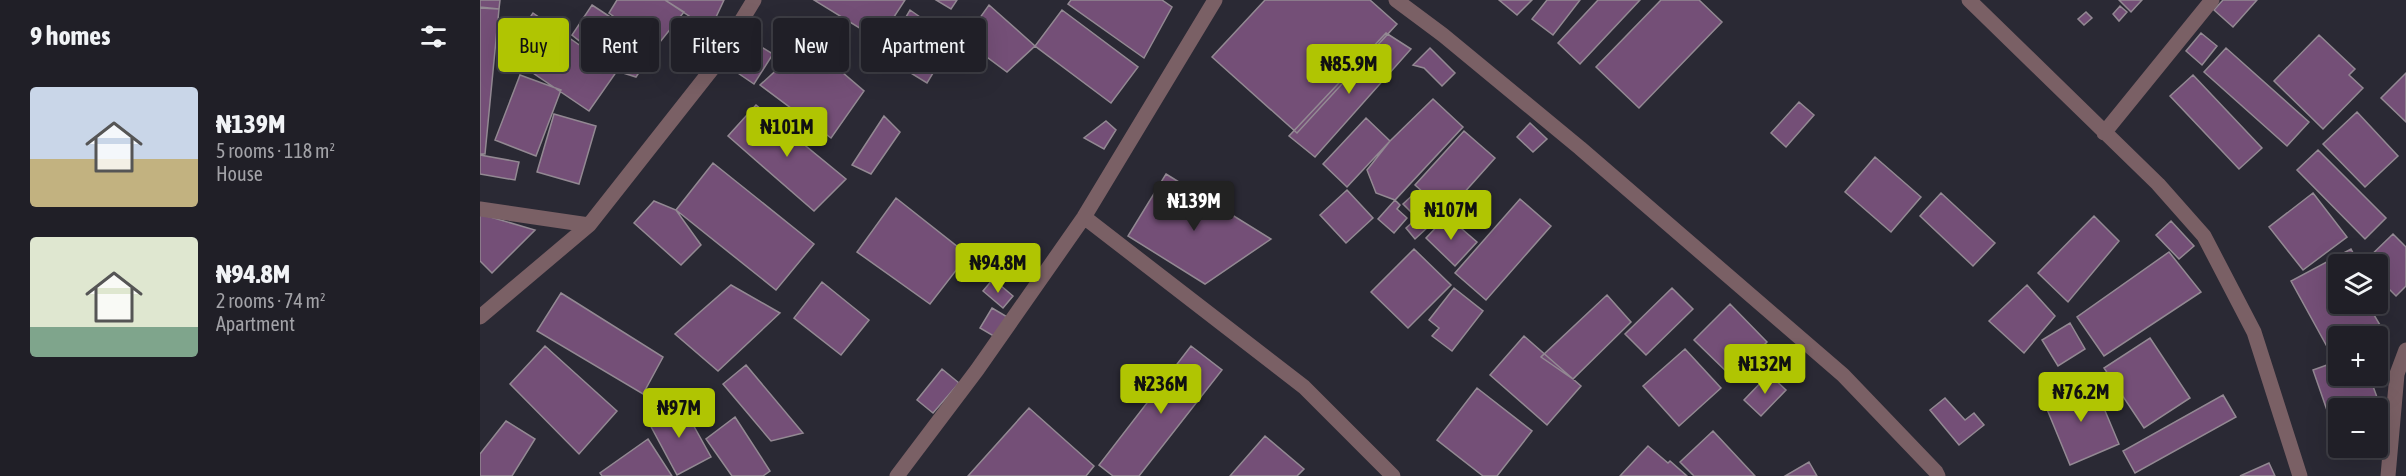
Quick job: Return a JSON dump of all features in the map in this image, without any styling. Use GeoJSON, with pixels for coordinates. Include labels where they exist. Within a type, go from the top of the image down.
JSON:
{"type":"FeatureCollection","features":[{"type":"Feature","properties":{"kind":"street"},"geometry":{"type":"LineString","coordinates":[[480,317],[589,225],[712,69],[754,0]]}},
{"type":"Feature","properties":{"kind":"street"},"geometry":{"type":"LineString","coordinates":[[897,476],[977,370],[1084,217],[1215,0]]}},
{"type":"Feature","properties":{"kind":"street"},"geometry":{"type":"LineString","coordinates":[[1396,0],[1443,35],[1580,148],[1843,375],[1938,476]]}},
{"type":"Feature","properties":{"kind":"street"},"geometry":{"type":"LineString","coordinates":[[1969,0],[2158,184],[2204,236],[2254,332],[2300,476]]}},
{"type":"Feature","properties":{"kind":"street"},"geometry":{"type":"LineString","coordinates":[[2104,133],[2212,0]]}},
{"type":"Feature","properties":{"kind":"street"},"geometry":{"type":"LineString","coordinates":[[480,209],[589,225]]}},
{"type":"Feature","properties":{"kind":"street"},"geometry":{"type":"LineString","coordinates":[[1084,217],[1304,387],[1393,476]]}},
{"type":"Feature","properties":{"kind":"street"},"geometry":{"type":"LineString","coordinates":[[2388,476],[2397,374],[2406,350]]}},
{"type":"Feature","properties":{"kind":"building"},"geometry":{"type":"Polygon","coordinates":[[[480,0],[500,0],[499,9],[480,7],[480,0]]]}},
{"type":"Feature","properties":{"kind":"building"},"geometry":{"type":"Polygon","coordinates":[[[617,0],[665,0],[684,12],[679,18],[671,18],[671,28],[659,43],[659,18],[616,18],[609,13],[617,0]]]}},
{"type":"Feature","properties":{"kind":"building"},"geometry":{"type":"Polygon","coordinates":[[[665,0],[724,0],[716,18],[692,18],[665,0]]]}},
{"type":"Feature","properties":{"kind":"building"},"geometry":{"type":"Polygon","coordinates":[[[814,0],[905,0],[893,18],[861,18],[861,29],[849,22],[849,18],[843,18],[814,0]]]}},
{"type":"Feature","properties":{"kind":"building"},"geometry":{"type":"Polygon","coordinates":[[[936,0],[957,0],[951,9],[936,0]]]}},
{"type":"Feature","properties":{"kind":"building"},"geometry":{"type":"Polygon","coordinates":[[[1071,0],[1162,0],[1172,7],[1144,58],[1068,4],[1071,0]]]}},
{"type":"Feature","properties":{"kind":"building"},"geometry":{"type":"Polygon","coordinates":[[[1265,0],[1370,0],[1397,24],[1297,133],[1212,57],[1265,0]]]}},
{"type":"Feature","properties":{"kind":"building"},"geometry":{"type":"Polygon","coordinates":[[[1499,0],[1532,0],[1517,15],[1499,0]]]}},
{"type":"Feature","properties":{"kind":"building"},"geometry":{"type":"Polygon","coordinates":[[[1547,0],[1580,0],[1553,35],[1532,19],[1547,0]]]}},
{"type":"Feature","properties":{"kind":"building"},"geometry":{"type":"Polygon","coordinates":[[[1598,0],[1640,0],[1580,64],[1558,43],[1598,0]]]}},
{"type":"Feature","properties":{"kind":"building"},"geometry":{"type":"Polygon","coordinates":[[[1661,0],[1699,0],[1722,22],[1639,108],[1596,67],[1661,0]]]}},
{"type":"Feature","properties":{"kind":"building"},"geometry":{"type":"Polygon","coordinates":[[[2119,0],[2142,0],[2131,12],[2119,0]]]}},
{"type":"Feature","properties":{"kind":"building"},"geometry":{"type":"Polygon","coordinates":[[[2223,0],[2257,0],[2233,27],[2214,10],[2223,0]]]}},
{"type":"Feature","properties":{"kind":"building"},"geometry":{"type":"Polygon","coordinates":[[[592,5],[612,18],[583,18],[592,5]]]}},
{"type":"Feature","properties":{"kind":"building"},"geometry":{"type":"Polygon","coordinates":[[[989,5],[1035,46],[1007,72],[986,56],[986,18],[980,18],[989,5]]]}},
{"type":"Feature","properties":{"kind":"building"},"geometry":{"type":"Polygon","coordinates":[[[2120,6],[2127,12],[2119,21],[2113,14],[2120,6]]]}},
{"type":"Feature","properties":{"kind":"building"},"geometry":{"type":"Polygon","coordinates":[[[480,8],[499,9],[485,154],[480,154],[480,8]]]}},
{"type":"Feature","properties":{"kind":"building"},"geometry":{"type":"Polygon","coordinates":[[[910,10],[921,18],[905,18],[910,10]]]}},
{"type":"Feature","properties":{"kind":"building"},"geometry":{"type":"Polygon","coordinates":[[[1062,10],[1138,67],[1111,103],[1035,46],[1062,10]]]}},
{"type":"Feature","properties":{"kind":"building"},"geometry":{"type":"Polygon","coordinates":[[[2086,12],[2092,18],[2084,25],[2078,19],[2086,12]]]}},
{"type":"Feature","properties":{"kind":"building"},"geometry":{"type":"Polygon","coordinates":[[[533,13],[540,18],[530,18],[533,13]]]}},
{"type":"Feature","properties":{"kind":"building"},"geometry":{"type":"Polygon","coordinates":[[[581,22],[581,42],[572,35],[581,22]]]}},
{"type":"Feature","properties":{"kind":"building"},"geometry":{"type":"Polygon","coordinates":[[[1386,33],[1411,49],[1315,157],[1289,136],[1386,33]]]}},
{"type":"Feature","properties":{"kind":"building"},"geometry":{"type":"Polygon","coordinates":[[[2201,33],[2217,46],[2202,65],[2186,51],[2201,33]]]}},
{"type":"Feature","properties":{"kind":"building"},"geometry":{"type":"Polygon","coordinates":[[[2319,35],[2355,69],[2349,75],[2363,88],[2323,129],[2274,81],[2319,35]]]}},
{"type":"Feature","properties":{"kind":"building"},"geometry":{"type":"Polygon","coordinates":[[[569,38],[581,46],[581,72],[616,72],[589,111],[532,72],[569,72],[569,38]]]}},
{"type":"Feature","properties":{"kind":"building"},"geometry":{"type":"Polygon","coordinates":[[[761,47],[773,54],[754,84],[736,72],[761,72],[761,47]]]}},
{"type":"Feature","properties":{"kind":"building"},"geometry":{"type":"Polygon","coordinates":[[[1430,48],[1455,73],[1442,86],[1424,68],[1413,65],[1430,48]]]}},
{"type":"Feature","properties":{"kind":"building"},"geometry":{"type":"Polygon","coordinates":[[[2226,48],[2309,122],[2287,146],[2204,72],[2226,48]]]}},
{"type":"Feature","properties":{"kind":"building"},"geometry":{"type":"Polygon","coordinates":[[[620,72],[639,72],[636,77],[620,72]]]}},
{"type":"Feature","properties":{"kind":"building"},"geometry":{"type":"Polygon","coordinates":[[[774,72],[842,72],[864,91],[831,138],[760,85],[774,72]]]}},
{"type":"Feature","properties":{"kind":"building"},"geometry":{"type":"Polygon","coordinates":[[[909,72],[934,72],[927,83],[909,72]]]}},
{"type":"Feature","properties":{"kind":"building"},"geometry":{"type":"Polygon","coordinates":[[[2406,73],[2406,122],[2381,98],[2406,73]]]}},
{"type":"Feature","properties":{"kind":"building"},"geometry":{"type":"Polygon","coordinates":[[[520,75],[561,90],[536,156],[495,140],[520,75]]]}},
{"type":"Feature","properties":{"kind":"building"},"geometry":{"type":"Polygon","coordinates":[[[2193,75],[2262,148],[2239,169],[2170,96],[2193,75]]]}},
{"type":"Feature","properties":{"kind":"building"},"geometry":{"type":"Polygon","coordinates":[[[1433,99],[1463,127],[1395,200],[1376,193],[1367,170],[1390,141],[1433,99]]]}},
{"type":"Feature","properties":{"kind":"building"},"geometry":{"type":"Polygon","coordinates":[[[1799,102],[1814,115],[1786,147],[1771,133],[1799,102]]]}},
{"type":"Feature","properties":{"kind":"building"},"geometry":{"type":"Polygon","coordinates":[[[756,105],[846,179],[814,211],[728,136],[756,105]]]}},
{"type":"Feature","properties":{"kind":"building"},"geometry":{"type":"Polygon","coordinates":[[[2357,112],[2398,156],[2365,187],[2323,144],[2357,112]]]}},
{"type":"Feature","properties":{"kind":"building"},"geometry":{"type":"Polygon","coordinates":[[[554,114],[596,126],[579,184],[537,172],[554,114]]]}},
{"type":"Feature","properties":{"kind":"building"},"geometry":{"type":"Polygon","coordinates":[[[884,116],[900,132],[871,174],[852,165],[884,116]]]}},
{"type":"Feature","properties":{"kind":"building"},"geometry":{"type":"Polygon","coordinates":[[[1366,118],[1390,141],[1347,187],[1323,164],[1366,118]]]}},
{"type":"Feature","properties":{"kind":"building"},"geometry":{"type":"Polygon","coordinates":[[[1106,121],[1116,130],[1104,149],[1084,138],[1106,121]]]}},
{"type":"Feature","properties":{"kind":"building"},"geometry":{"type":"Polygon","coordinates":[[[1530,123],[1547,139],[1533,152],[1517,137],[1530,123]]]}},
{"type":"Feature","properties":{"kind":"building"},"geometry":{"type":"Polygon","coordinates":[[[1464,131],[1495,158],[1446,213],[1415,185],[1464,131]]]}},
{"type":"Feature","properties":{"kind":"building"},"geometry":{"type":"Polygon","coordinates":[[[2318,150],[2386,218],[2365,239],[2297,170],[2318,150]]]}},
{"type":"Feature","properties":{"kind":"building"},"geometry":{"type":"Polygon","coordinates":[[[480,155],[519,162],[515,180],[480,174],[480,155]]]}},
{"type":"Feature","properties":{"kind":"building"},"geometry":{"type":"Polygon","coordinates":[[[1875,157],[1921,197],[1891,232],[1845,192],[1875,157]]]}},
{"type":"Feature","properties":{"kind":"building"},"geometry":{"type":"Polygon","coordinates":[[[713,163],[814,244],[776,290],[676,210],[713,163]]]}},
{"type":"Feature","properties":{"kind":"building"},"geometry":{"type":"Polygon","coordinates":[[[1166,174],[1271,239],[1205,284],[1128,236],[1166,174]]]}},
{"type":"Feature","properties":{"kind":"building"},"geometry":{"type":"Polygon","coordinates":[[[1347,190],[1373,218],[1346,243],[1320,215],[1347,190]]]}},
{"type":"Feature","properties":{"kind":"building"},"geometry":{"type":"Polygon","coordinates":[[[1417,191],[1440,216],[1415,239],[1406,228],[1417,218],[1403,204],[1417,191]]]}},
{"type":"Feature","properties":{"kind":"building"},"geometry":{"type":"Polygon","coordinates":[[[1941,193],[1995,243],[1973,266],[1920,216],[1941,193]]]}},
{"type":"Feature","properties":{"kind":"building"},"geometry":{"type":"Polygon","coordinates":[[[2313,193],[2347,237],[2303,270],[2269,227],[2313,193]]]}},
{"type":"Feature","properties":{"kind":"building"},"geometry":{"type":"Polygon","coordinates":[[[896,198],[968,255],[930,304],[857,252],[896,198]]]}},
{"type":"Feature","properties":{"kind":"building"},"geometry":{"type":"Polygon","coordinates":[[[1520,199],[1551,226],[1486,300],[1455,273],[1520,199]]]}},
{"type":"Feature","properties":{"kind":"building"},"geometry":{"type":"Polygon","coordinates":[[[1395,200],[1400,205],[1397,209],[1407,218],[1394,233],[1378,219],[1395,200]]]}},
{"type":"Feature","properties":{"kind":"building"},"geometry":{"type":"Polygon","coordinates":[[[654,201],[676,210],[701,245],[681,265],[634,223],[654,201]]]}},
{"type":"Feature","properties":{"kind":"building"},"geometry":{"type":"Polygon","coordinates":[[[480,214],[535,230],[492,273],[480,261],[480,214]]]}},
{"type":"Feature","properties":{"kind":"building"},"geometry":{"type":"Polygon","coordinates":[[[1447,216],[1477,242],[1455,266],[1426,238],[1447,216]]]}},
{"type":"Feature","properties":{"kind":"building"},"geometry":{"type":"Polygon","coordinates":[[[2094,216],[2119,241],[2068,302],[2038,273],[2094,216]]]}},
{"type":"Feature","properties":{"kind":"building"},"geometry":{"type":"Polygon","coordinates":[[[2171,221],[2194,246],[2179,259],[2156,235],[2171,221]]]}},
{"type":"Feature","properties":{"kind":"building"},"geometry":{"type":"Polygon","coordinates":[[[2393,234],[2406,247],[2406,286],[2396,296],[2388,288],[2388,254],[2372,254],[2393,234]]]}},
{"type":"Feature","properties":{"kind":"building"},"geometry":{"type":"Polygon","coordinates":[[[1414,249],[1451,285],[1408,328],[1371,292],[1414,249]]]}},
{"type":"Feature","properties":{"kind":"building"},"geometry":{"type":"Polygon","coordinates":[[[2351,249],[2354,254],[2342,254],[2351,249]]]}},
{"type":"Feature","properties":{"kind":"building"},"geometry":{"type":"Polygon","coordinates":[[[2169,252],[2201,292],[2104,356],[2077,317],[2169,252]]]}},
{"type":"Feature","properties":{"kind":"building"},"geometry":{"type":"Polygon","coordinates":[[[2328,261],[2328,314],[2374,314],[2380,325],[2328,326],[2328,348],[2291,281],[2328,261]]]}},
{"type":"Feature","properties":{"kind":"building"},"geometry":{"type":"Polygon","coordinates":[[[993,279],[1013,296],[1003,308],[983,291],[993,279]]]}},
{"type":"Feature","properties":{"kind":"building"},"geometry":{"type":"Polygon","coordinates":[[[822,282],[869,320],[841,355],[794,318],[822,282]]]}},
{"type":"Feature","properties":{"kind":"building"},"geometry":{"type":"Polygon","coordinates":[[[731,285],[780,313],[718,371],[675,334],[731,285]]]}},
{"type":"Feature","properties":{"kind":"building"},"geometry":{"type":"Polygon","coordinates":[[[2027,285],[2055,316],[2024,353],[1989,321],[2027,285]]]}},
{"type":"Feature","properties":{"kind":"building"},"geometry":{"type":"Polygon","coordinates":[[[1454,288],[1483,311],[1452,351],[1432,336],[1439,328],[1429,320],[1454,288]]]}},
{"type":"Feature","properties":{"kind":"building"},"geometry":{"type":"Polygon","coordinates":[[[1672,288],[1693,309],[1646,355],[1625,334],[1672,288]]]}},
{"type":"Feature","properties":{"kind":"building"},"geometry":{"type":"Polygon","coordinates":[[[561,293],[663,357],[643,394],[537,331],[561,293]]]}},
{"type":"Feature","properties":{"kind":"building"},"geometry":{"type":"Polygon","coordinates":[[[1607,295],[1631,322],[1573,379],[1541,357],[1607,295]]]}},
{"type":"Feature","properties":{"kind":"building"},"geometry":{"type":"Polygon","coordinates":[[[1730,304],[1767,342],[1732,377],[1694,340],[1730,304]]]}},
{"type":"Feature","properties":{"kind":"building"},"geometry":{"type":"Polygon","coordinates":[[[992,308],[1009,318],[997,338],[980,328],[992,308]]]}},
{"type":"Feature","properties":{"kind":"building"},"geometry":{"type":"Polygon","coordinates":[[[2070,323],[2085,349],[2058,366],[2042,340],[2070,323]]]}},
{"type":"Feature","properties":{"kind":"building"},"geometry":{"type":"Polygon","coordinates":[[[1524,336],[1581,386],[1547,425],[1490,375],[1524,336]]]}},
{"type":"Feature","properties":{"kind":"building"},"geometry":{"type":"Polygon","coordinates":[[[2150,338],[2190,398],[2144,428],[2104,368],[2150,338]]]}},
{"type":"Feature","properties":{"kind":"building"},"geometry":{"type":"Polygon","coordinates":[[[545,346],[617,411],[579,454],[510,384],[545,346]]]}},
{"type":"Feature","properties":{"kind":"building"},"geometry":{"type":"Polygon","coordinates":[[[1191,346],[1222,370],[1139,476],[1113,476],[1099,465],[1191,346]]]}},
{"type":"Feature","properties":{"kind":"building"},"geometry":{"type":"Polygon","coordinates":[[[1685,349],[1721,388],[1679,426],[1643,386],[1685,349]]]}},
{"type":"Feature","properties":{"kind":"building"},"geometry":{"type":"Polygon","coordinates":[[[746,365],[803,433],[771,441],[723,384],[746,365]]]}},
{"type":"Feature","properties":{"kind":"building"},"geometry":{"type":"Polygon","coordinates":[[[2328,365],[2328,386],[2373,386],[2377,398],[2328,398],[2328,413],[2313,370],[2328,365]]]}},
{"type":"Feature","properties":{"kind":"building"},"geometry":{"type":"Polygon","coordinates":[[[942,369],[959,383],[933,413],[917,400],[942,369]]]}},
{"type":"Feature","properties":{"kind":"building"},"geometry":{"type":"Polygon","coordinates":[[[1769,374],[1786,390],[1761,416],[1744,400],[1769,374]]]}},
{"type":"Feature","properties":{"kind":"building"},"geometry":{"type":"Polygon","coordinates":[[[2093,382],[2119,444],[2070,465],[2044,402],[2093,382]]]}},
{"type":"Feature","properties":{"kind":"building"},"geometry":{"type":"Polygon","coordinates":[[[1477,388],[1532,431],[1497,476],[1483,476],[1437,440],[1477,388]]]}},
{"type":"Feature","properties":{"kind":"building"},"geometry":{"type":"Polygon","coordinates":[[[2223,395],[2236,417],[2135,473],[2123,451],[2223,395]]]}},
{"type":"Feature","properties":{"kind":"building"},"geometry":{"type":"Polygon","coordinates":[[[1945,398],[1965,420],[1974,413],[1984,425],[1959,445],[1930,410],[1945,398]]]}},
{"type":"Feature","properties":{"kind":"building"},"geometry":{"type":"Polygon","coordinates":[[[681,403],[711,457],[677,475],[648,421],[681,403]]]}},
{"type":"Feature","properties":{"kind":"building"},"geometry":{"type":"Polygon","coordinates":[[[1029,408],[1094,466],[1086,476],[968,476],[1029,408]]]}},
{"type":"Feature","properties":{"kind":"building"},"geometry":{"type":"Polygon","coordinates":[[[735,417],[770,471],[763,476],[732,476],[706,439],[735,417]]]}},
{"type":"Feature","properties":{"kind":"building"},"geometry":{"type":"Polygon","coordinates":[[[506,421],[535,439],[512,476],[480,476],[480,454],[506,421]]]}},
{"type":"Feature","properties":{"kind":"building"},"geometry":{"type":"Polygon","coordinates":[[[1713,431],[1755,476],[1694,476],[1680,462],[1713,431]]]}},
{"type":"Feature","properties":{"kind":"building"},"geometry":{"type":"Polygon","coordinates":[[[1265,436],[1304,469],[1297,476],[1230,476],[1265,436]]]}},
{"type":"Feature","properties":{"kind":"building"},"geometry":{"type":"Polygon","coordinates":[[[648,439],[672,476],[602,476],[600,473],[648,439]]]}},
{"type":"Feature","properties":{"kind":"building"},"geometry":{"type":"Polygon","coordinates":[[[1648,446],[1668,463],[1670,461],[1687,476],[1620,476],[1648,446]]]}},
{"type":"Feature","properties":{"kind":"building"},"geometry":{"type":"Polygon","coordinates":[[[1809,462],[1817,476],[1785,476],[1809,462]]]}},
{"type":"Feature","properties":{"kind":"building"},"geometry":{"type":"Polygon","coordinates":[[[2269,463],[2275,476],[2240,476],[2269,463]]]}}]}
